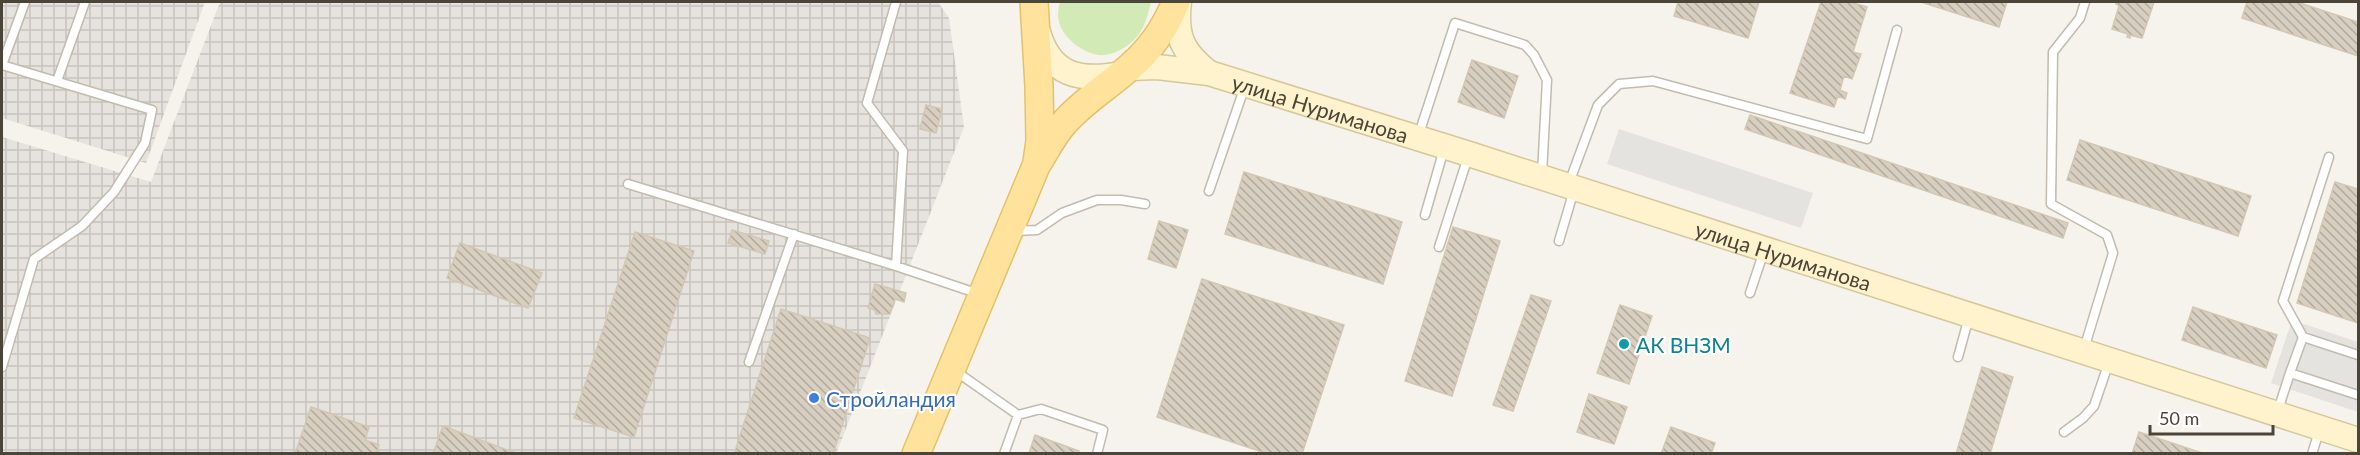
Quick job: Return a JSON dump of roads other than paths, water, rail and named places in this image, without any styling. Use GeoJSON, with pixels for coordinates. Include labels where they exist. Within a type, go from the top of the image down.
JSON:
{"type":"FeatureCollection","features":[{"type":"Feature","properties":{"kind":"main road"},"geometry":{"type":"LineString","coordinates":[[916,453],[1036,166],[1062,124],[1096,92],[1125,71],[1161,30],[1177,2]]}},
{"type":"Feature","properties":{"kind":"main road"},"geometry":{"type":"LineString","coordinates":[[1177,2],[1179,30],[1183,46],[1192,59],[1209,73]]}},
{"type":"Feature","properties":{"kind":"main road"},"geometry":{"type":"LineString","coordinates":[[1034,10],[1042,45],[1049,57],[1063,70],[1089,77],[1157,67],[1209,73]]}},
{"type":"Feature","properties":{"kind":"main road"},"geometry":{"type":"LineString","coordinates":[[1034,10],[1040,141],[1036,166]]}},
{"type":"Feature","properties":{"kind":"main road","name":"улица Нуриманова"},"geometry":{"type":"LineString","coordinates":[[1209,73],[1542,177],[2320,428],[2351,441]]}},
{"type":"Feature","properties":{"kind":"lane"},"geometry":{"type":"LineString","coordinates":[[2,367],[34,259],[52,244],[82,226],[114,192],[145,143],[152,110],[2,65],[25,2]]}},
{"type":"Feature","properties":{"kind":"lane"},"geometry":{"type":"LineString","coordinates":[[57,81],[85,2]]}},
{"type":"Feature","properties":{"kind":"lane"},"geometry":{"type":"LineString","coordinates":[[896,2],[867,103],[903,151],[896,266]]}},
{"type":"Feature","properties":{"kind":"lane"},"geometry":{"type":"LineString","coordinates":[[2084,352],[2113,253],[2107,235],[2051,204],[2053,52],[2080,18],[2085,2]]}},
{"type":"Feature","properties":{"kind":"lane"},"geometry":{"type":"LineString","coordinates":[[1417,138],[1455,22],[1525,45],[1534,55],[1546,80],[1542,177]]}},
{"type":"Feature","properties":{"kind":"lane"},"geometry":{"type":"LineString","coordinates":[[1558,241],[1572,187],[1599,105],[1619,84],[1653,81],[1868,139],[1897,30]]}},
{"type":"Feature","properties":{"kind":"lane"},"geometry":{"type":"LineString","coordinates":[[1209,191],[1246,85]]}},
{"type":"Feature","properties":{"kind":"lane"},"geometry":{"type":"LineString","coordinates":[[1425,215],[1445,147]]}},
{"type":"Feature","properties":{"kind":"lane"},"geometry":{"type":"LineString","coordinates":[[1439,247],[1469,154]]}},
{"type":"Feature","properties":{"kind":"lane"},"geometry":{"type":"LineString","coordinates":[[2329,157],[2283,301],[2303,337],[2358,355]]}},
{"type":"Feature","properties":{"kind":"lane"},"geometry":{"type":"LineString","coordinates":[[628,183],[982,295]]}},
{"type":"Feature","properties":{"kind":"lane"},"geometry":{"type":"LineString","coordinates":[[1009,231],[1037,230],[1062,213],[1097,200],[1121,200],[1145,204]]}},
{"type":"Feature","properties":{"kind":"lane"},"geometry":{"type":"LineString","coordinates":[[749,362],[794,234]]}},
{"type":"Feature","properties":{"kind":"lane"},"geometry":{"type":"LineString","coordinates":[[1750,293],[1764,249]]}},
{"type":"Feature","properties":{"kind":"lane"},"geometry":{"type":"LineString","coordinates":[[1958,357],[1969,315]]}},
{"type":"Feature","properties":{"kind":"lane"},"geometry":{"type":"LineString","coordinates":[[2277,415],[2303,337]]}},
{"type":"Feature","properties":{"kind":"lane"},"geometry":{"type":"LineString","coordinates":[[2064,432],[2083,418],[2094,406],[2109,361]]}},
{"type":"Feature","properties":{"kind":"lane"},"geometry":{"type":"LineString","coordinates":[[952,368],[1018,415]]}},
{"type":"Feature","properties":{"kind":"lane"},"geometry":{"type":"LineString","coordinates":[[2290,373],[2358,395]]}},
{"type":"Feature","properties":{"kind":"lane"},"geometry":{"type":"LineString","coordinates":[[1018,415],[1041,409],[1103,430],[1097,453]]}},
{"type":"Feature","properties":{"kind":"lane"},"geometry":{"type":"LineString","coordinates":[[1004,453],[1018,415]]}},
{"type":"Feature","properties":{"kind":"lane"},"geometry":{"type":"LineString","coordinates":[[2312,453],[2320,428]]}},
{"type":"Feature","properties":{"kind":"place","name":"АК ВНЗМ"},"geometry":{"type":"Point","coordinates":[1624,344]}},
{"type":"Feature","properties":{"kind":"place","name":"Стройландия"},"geometry":{"type":"Point","coordinates":[814,398]}}]}
